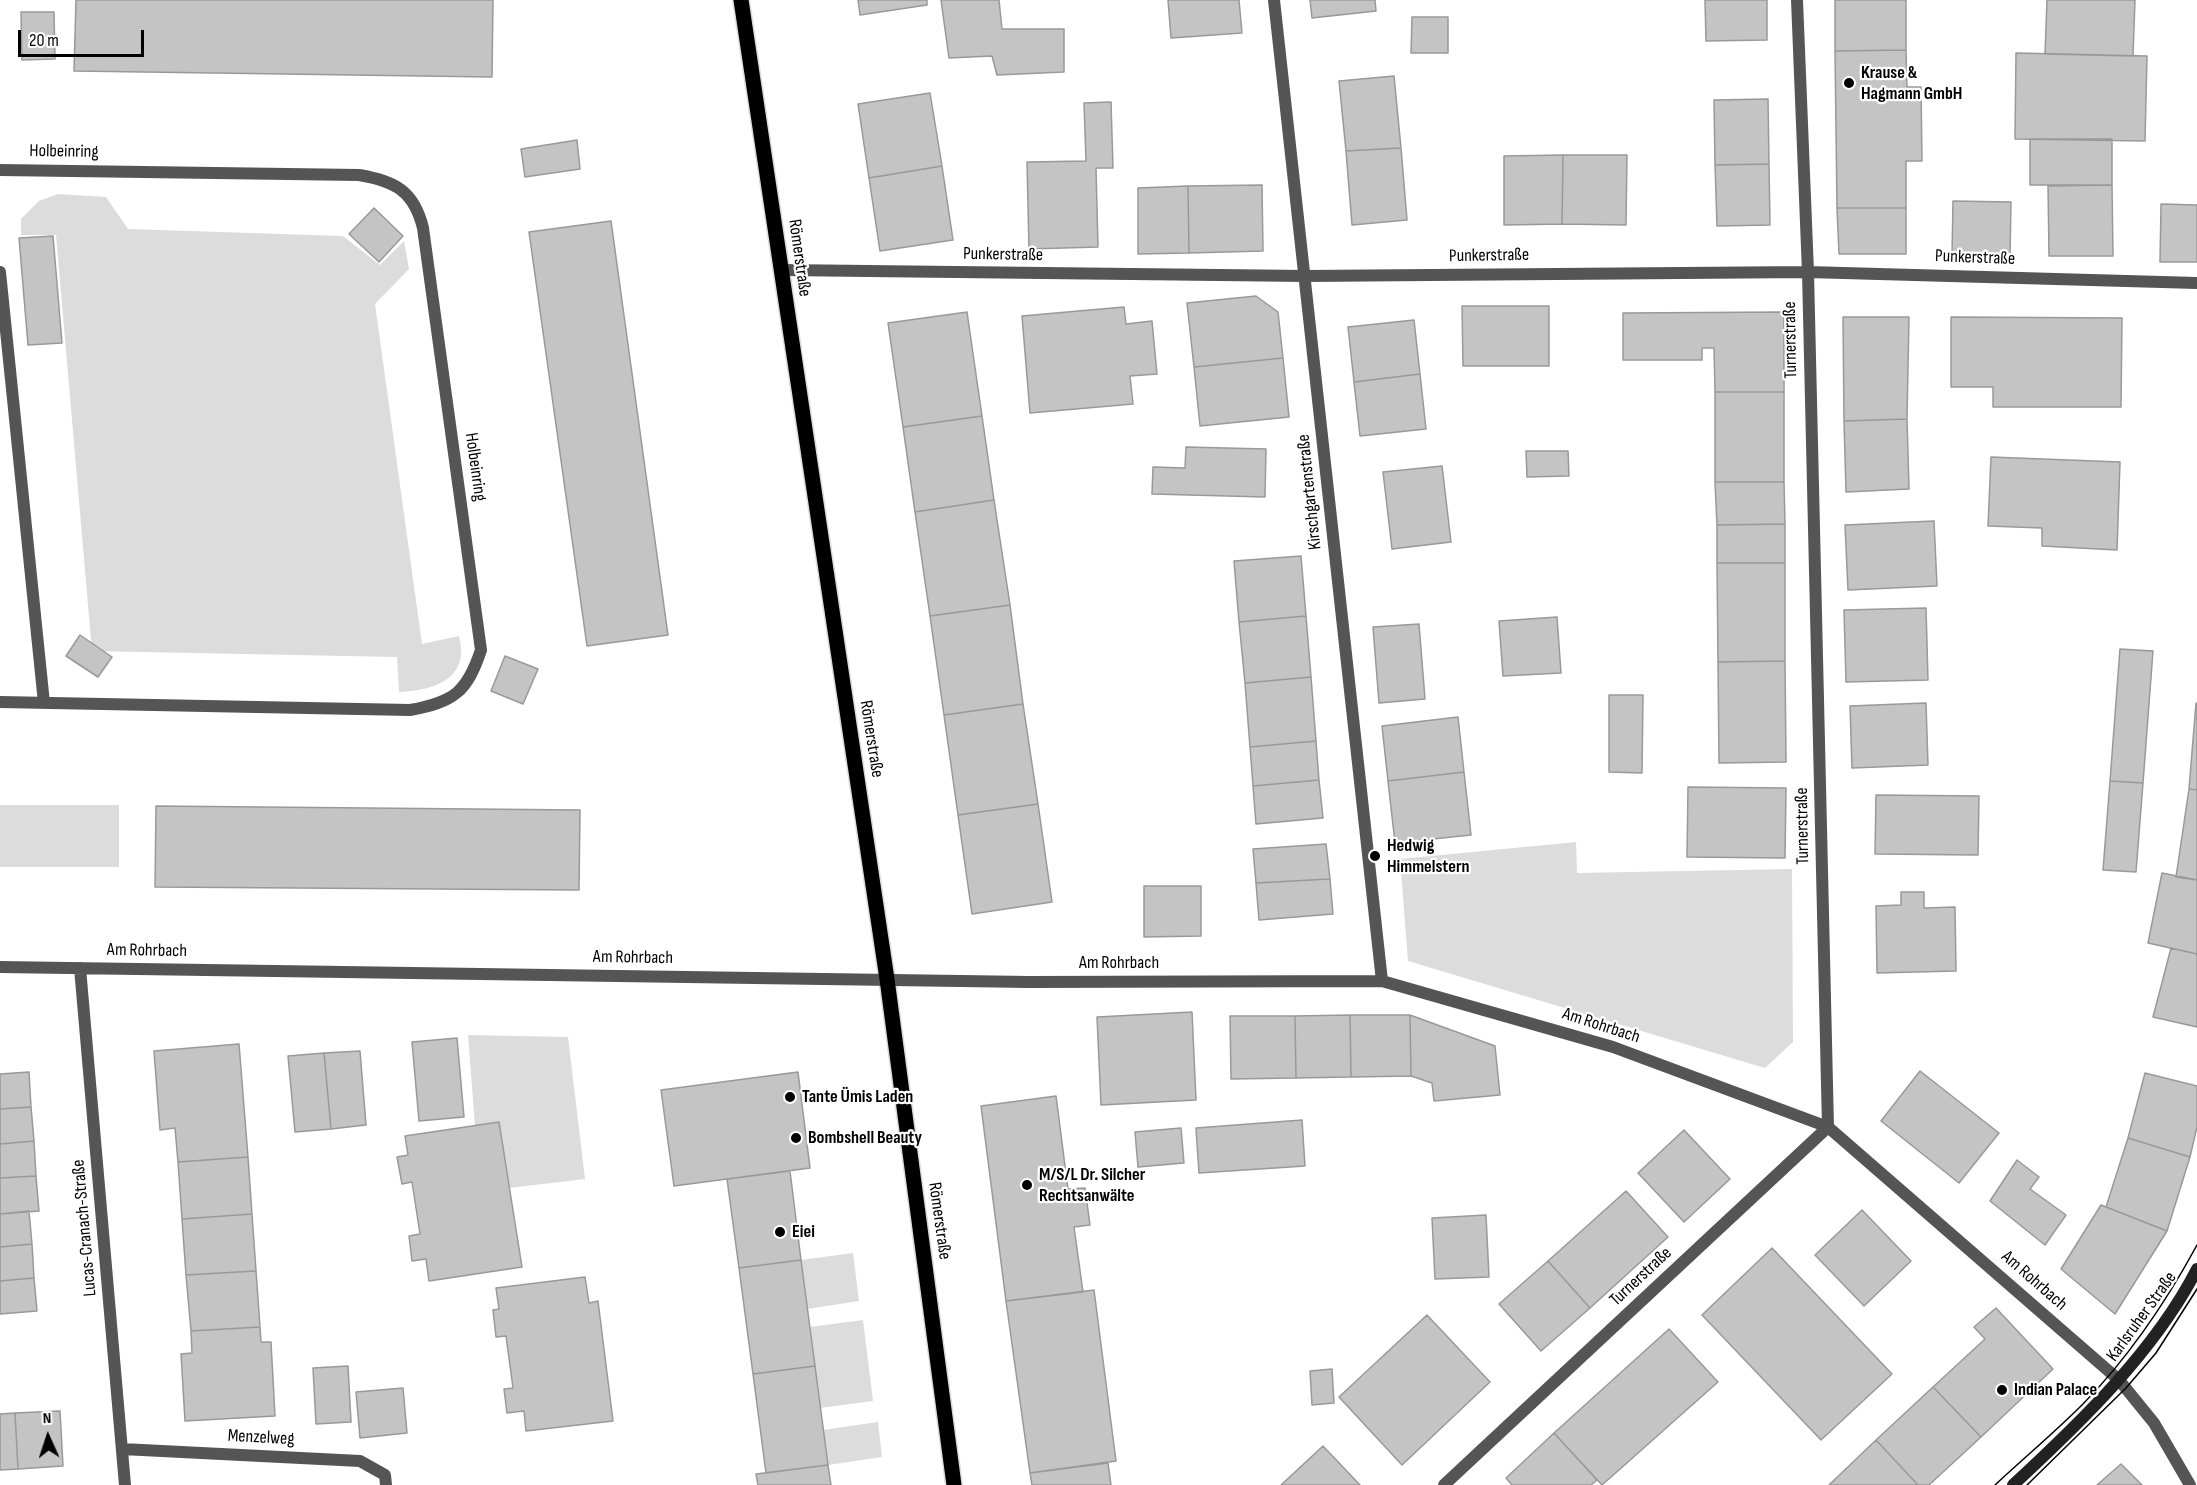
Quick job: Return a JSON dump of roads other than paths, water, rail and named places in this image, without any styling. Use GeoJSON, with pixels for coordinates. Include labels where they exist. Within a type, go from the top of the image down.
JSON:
{"type":"FeatureCollection","features":[{"type":"Feature","properties":{"kind":"main road","name":"Römerstraße"},"geometry":{"type":"LineString","coordinates":[[741,0],[887,980],[954,1485]]}},
{"type":"Feature","properties":{"kind":"main road","name":"Karlsruher Straße"},"geometry":{"type":"LineString","coordinates":[[2013,1485],[2060,1442],[2119,1380],[2151,1339],[2197,1269]]}},
{"type":"Feature","properties":{"kind":"street","name":"Kirschgartenstraße"},"geometry":{"type":"LineString","coordinates":[[1274,0],[1382,981]]}},
{"type":"Feature","properties":{"kind":"street","name":"Turnerstraße"},"geometry":{"type":"LineString","coordinates":[[1444,1485],[1828,1127],[1808,272],[1797,0]]}},
{"type":"Feature","properties":{"kind":"street","name":"Holbeinring"},"geometry":{"type":"LineString","coordinates":[[0,170],[359,175],[383,179],[412,199],[419,211],[423,228],[481,650],[472,676],[463,688],[436,705],[410,710],[0,702]]}},
{"type":"Feature","properties":{"kind":"street","name":"Punkerstraße"},"geometry":{"type":"LineString","coordinates":[[781,270],[1305,276],[1808,272],[2197,283]]}},
{"type":"Feature","properties":{"kind":"street"},"geometry":{"type":"LineString","coordinates":[[0,272],[44,703]]}},
{"type":"Feature","properties":{"kind":"street","name":"Am Rohrbach"},"geometry":{"type":"LineString","coordinates":[[0,967],[887,980],[1382,981],[1613,1047],[1828,1127],[2119,1380],[2154,1423],[2190,1485]]}},
{"type":"Feature","properties":{"kind":"street","name":"Lucas-Cranach-Straße"},"geometry":{"type":"LineString","coordinates":[[80,968],[125,1485]]}},
{"type":"Feature","properties":{"kind":"street","name":"Menzelweg"},"geometry":{"type":"LineString","coordinates":[[122,1449],[360,1461],[385,1475],[386,1485]]}},
{"type":"Feature","properties":{"kind":"tram line"},"geometry":{"type":"LineString","coordinates":[[1995,1485],[2100,1386],[2131,1349],[2197,1245]]}},
{"type":"Feature","properties":{"kind":"tram line"},"geometry":{"type":"LineString","coordinates":[[2027,1485],[2126,1388],[2156,1353],[2197,1289]]}},
{"type":"Feature","properties":{"kind":"place","name":"Krause & Hagmann GmbH"},"geometry":{"type":"Point","coordinates":[1849,83]}},
{"type":"Feature","properties":{"kind":"place","name":"Hedwig Himmelstern"},"geometry":{"type":"Point","coordinates":[1375,856]}},
{"type":"Feature","properties":{"kind":"place","name":"Tante Ümis Laden"},"geometry":{"type":"Point","coordinates":[790,1097]}},
{"type":"Feature","properties":{"kind":"place","name":"Bombshell Beauty"},"geometry":{"type":"Point","coordinates":[796,1138]}},
{"type":"Feature","properties":{"kind":"place","name":"M/S/L Dr. Silcher Rechtsanwälte"},"geometry":{"type":"Point","coordinates":[1027,1185]}},
{"type":"Feature","properties":{"kind":"place","name":"Eiei"},"geometry":{"type":"Point","coordinates":[780,1232]}},
{"type":"Feature","properties":{"kind":"place","name":"Indian Palace"},"geometry":{"type":"Point","coordinates":[2002,1390]}}]}
